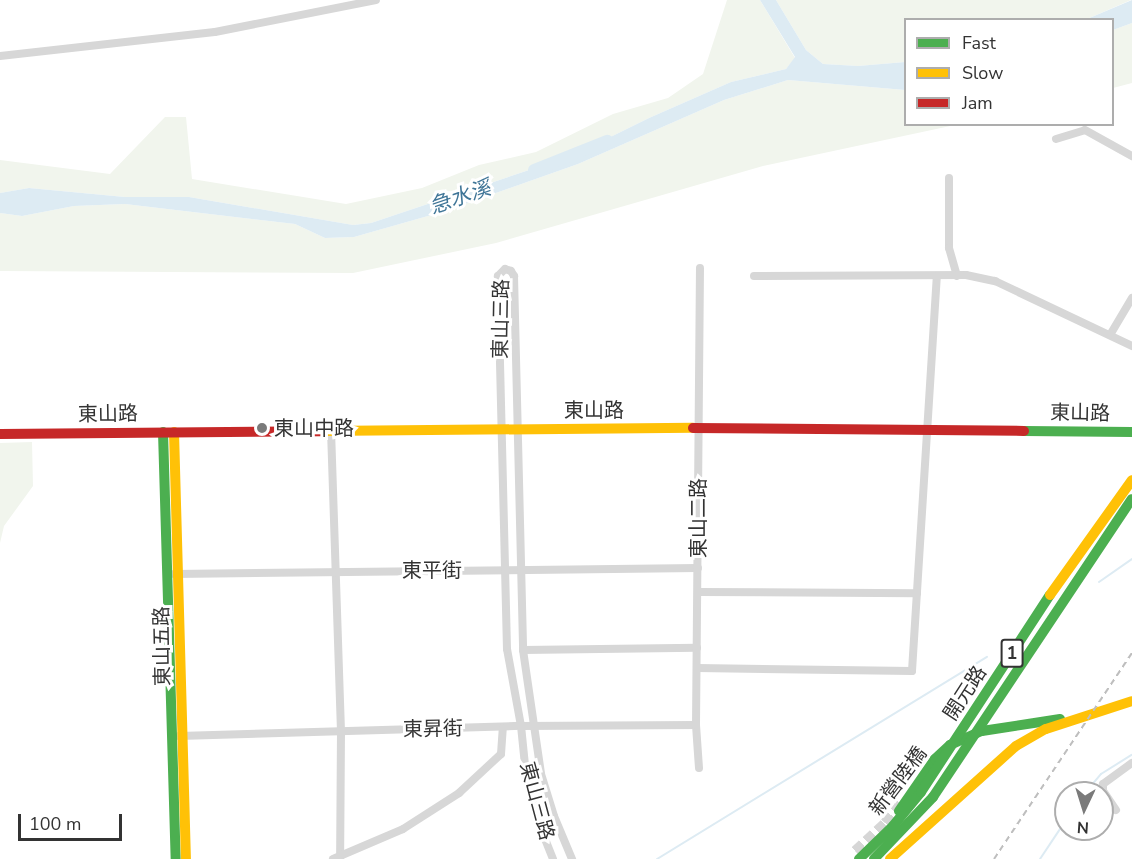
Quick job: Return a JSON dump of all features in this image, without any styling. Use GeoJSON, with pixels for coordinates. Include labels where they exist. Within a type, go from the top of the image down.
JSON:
{"type":"FeatureCollection","features":[{"type":"Feature","properties":{"kind":"street"},"geometry":{"type":"LineString","coordinates":[[0,56],[215,32],[306,16],[376,0]]}},
{"type":"Feature","properties":{"kind":"street"},"geometry":{"type":"LineString","coordinates":[[1056,139],[1085,130],[1132,156]]}},
{"type":"Feature","properties":{"kind":"street"},"geometry":{"type":"LineString","coordinates":[[949,178],[949,248],[957,276]]}},
{"type":"Feature","properties":{"kind":"street","name":"東山二路"},"geometry":{"type":"LineString","coordinates":[[699,768],[696,725],[700,268]]}},
{"type":"Feature","properties":{"kind":"street","name":"東山三路"},"geometry":{"type":"LineString","coordinates":[[553,859],[537,819],[526,775],[521,726],[507,649],[498,276],[500,271],[505,269],[511,271],[514,276],[523,650],[541,774],[554,816],[572,859]]}},
{"type":"Feature","properties":{"kind":"street"},"geometry":{"type":"LineString","coordinates":[[754,276],[957,276],[995,281],[1132,346]]}},
{"type":"Feature","properties":{"kind":"street"},"geometry":{"type":"LineString","coordinates":[[697,668],[912,671],[937,277]]}},
{"type":"Feature","properties":{"kind":"street"},"geometry":{"type":"LineString","coordinates":[[1110,335],[1132,298]]}},
{"type":"Feature","properties":{"kind":"street","name":"東山路"},"geometry":{"type":"LineString","coordinates":[[0,434],[699,428],[927,428],[1132,432]]}},
{"type":"Feature","properties":{"kind":"street"},"geometry":{"type":"LineString","coordinates":[[331,430],[341,731],[338,858]]}},
{"type":"Feature","properties":{"kind":"street","name":"東山五路"},"geometry":{"type":"LineString","coordinates":[[169,432],[179,573],[176,859]]}},
{"type":"Feature","properties":{"kind":"street","name":"東山五路"},"geometry":{"type":"LineString","coordinates":[[169,432],[167,575],[186,859]]}},
{"type":"Feature","properties":{"kind":"street","name":"開元路"},"geometry":{"type":"LineString","coordinates":[[858,859],[893,826],[921,792],[1052,593],[1132,480]]}},
{"type":"Feature","properties":{"kind":"street","name":"開元路"},"geometry":{"type":"LineString","coordinates":[[874,859],[908,826],[933,797],[1132,499]]}},
{"type":"Feature","properties":{"kind":"street","name":"東平街"},"geometry":{"type":"LineString","coordinates":[[167,575],[335,570],[698,568]]}},
{"type":"Feature","properties":{"kind":"street"},"geometry":{"type":"LineString","coordinates":[[698,592],[917,593]]}},
{"type":"Feature","properties":{"kind":"street"},"geometry":{"type":"LineString","coordinates":[[523,650],[697,648]]}},
{"type":"Feature","properties":{"kind":"street","name":"新營陸橋"},"geometry":{"type":"LineString","coordinates":[[890,859],[1016,746],[1046,729],[1132,701]]}},
{"type":"Feature","properties":{"kind":"street"},"geometry":{"type":"LineString","coordinates":[[1110,711],[1132,707]]}},
{"type":"Feature","properties":{"kind":"street","name":"新營陸橋"},"geometry":{"type":"LineString","coordinates":[[858,859],[894,820],[922,776],[950,745],[982,731],[1081,716]]}},
{"type":"Feature","properties":{"kind":"street","name":"東昇街"},"geometry":{"type":"LineString","coordinates":[[176,736],[521,726],[696,725]]}},
{"type":"Feature","properties":{"kind":"street","name":"東山三路"},"geometry":{"type":"LineString","coordinates":[[338,858],[403,829],[459,793],[501,754],[503,728]]}},
{"type":"Feature","properties":{"kind":"street"},"geometry":{"type":"LineString","coordinates":[[1116,810],[1102,791],[1103,784],[1132,762]]}},
{"type":"Feature","properties":{"kind":"street"},"geometry":{"type":"LineString","coordinates":[[939,822],[947,808]]}},
{"type":"Feature","properties":{"kind":"shaded area"},"geometry":{"type":"Polygon","coordinates":[[[727,0],[760,0],[795,58],[786,69],[731,82],[649,118],[574,155],[371,223],[353,225],[189,197],[125,197],[29,188],[0,193],[0,160],[110,174],[165,117],[186,117],[192,179],[346,204],[422,188],[479,165],[536,152],[613,114],[668,98],[703,74],[727,0]]]}},
{"type":"Feature","properties":{"kind":"shaded area"},"geometry":{"type":"Polygon","coordinates":[[[776,0],[1131,0],[1089,18],[904,18],[904,62],[858,66],[823,64],[806,50],[776,0]]]}},
{"type":"Feature","properties":{"kind":"shaded area"},"geometry":{"type":"Polygon","coordinates":[[[1132,23],[1132,83],[1114,88],[1114,30],[1132,23]]]}},
{"type":"Feature","properties":{"kind":"shaded area"},"geometry":{"type":"Polygon","coordinates":[[[788,80],[904,90],[904,126],[950,126],[763,166],[496,243],[353,273],[0,271],[0,213],[22,216],[74,206],[125,204],[295,224],[325,238],[354,237],[442,212],[578,164],[724,100],[788,80]]]}},
{"type":"Feature","properties":{"kind":"shaded area"},"geometry":{"type":"Polygon","coordinates":[[[32,442],[33,486],[4,526],[0,543],[0,443],[32,442]]]}},
{"type":"Feature","properties":{"kind":"water"},"geometry":{"type":"Polygon","coordinates":[[[760,0],[776,0],[806,50],[823,64],[858,66],[904,62],[904,90],[788,80],[724,100],[578,164],[442,212],[354,237],[325,238],[295,224],[125,204],[74,206],[22,216],[0,213],[0,193],[29,188],[125,197],[189,197],[353,225],[371,223],[574,155],[649,118],[731,82],[786,69],[795,57],[760,0]]]}},
{"type":"Feature","properties":{"kind":"water"},"geometry":{"type":"Polygon","coordinates":[[[1132,0],[1132,23],[1114,30],[1114,18],[1089,18],[1132,0]]]}},
{"type":"Feature","properties":{"kind":"waterway","name":"急水溪"},"geometry":{"type":"LineString","coordinates":[[534,170],[607,141]]}},
{"type":"Feature","properties":{"kind":"waterway"},"geometry":{"type":"LineString","coordinates":[[1099,582],[1132,559]]}},
{"type":"Feature","properties":{"kind":"waterway"},"geometry":{"type":"LineString","coordinates":[[657,859],[987,657]]}},
{"type":"Feature","properties":{"kind":"waterway"},"geometry":{"type":"LineString","coordinates":[[1095,781],[1101,774],[1132,755]]}},
{"type":"Feature","properties":{"kind":"waterway"},"geometry":{"type":"LineString","coordinates":[[1040,859],[1054,838]]}},
{"type":"Feature","properties":{"kind":"tunnel"},"geometry":{"type":"LineString","coordinates":[[855,851],[885,823],[902,802]]}},
{"type":"Feature","properties":{"kind":"railway"},"geometry":{"type":"LineString","coordinates":[[994,859],[1132,653]]}},
{"type":"Feature","properties":{"kind":"traffic: fast"},"geometry":{"type":"LineString","coordinates":[[1024,431],[1132,432]]}},
{"type":"Feature","properties":{"kind":"traffic: fast"},"geometry":{"type":"LineString","coordinates":[[163,432],[176,859]]}},
{"type":"Feature","properties":{"kind":"traffic: fast"},"geometry":{"type":"LineString","coordinates":[[874,859],[933,797],[1132,499]]}},
{"type":"Feature","properties":{"kind":"traffic: fast"},"geometry":{"type":"LineString","coordinates":[[859,859],[893,826],[921,792],[1050,595]]}},
{"type":"Feature","properties":{"kind":"traffic: fast"},"geometry":{"type":"LineString","coordinates":[[899,811],[935,759],[950,745],[982,731],[1060,719]]}},
{"type":"Feature","properties":{"kind":"traffic: slow"},"geometry":{"type":"LineString","coordinates":[[322,431],[693,428]]}},
{"type":"Feature","properties":{"kind":"traffic: slow"},"geometry":{"type":"LineString","coordinates":[[174,432],[186,859]]}},
{"type":"Feature","properties":{"kind":"traffic: slow"},"geometry":{"type":"LineString","coordinates":[[1050,595],[1132,480]]}},
{"type":"Feature","properties":{"kind":"traffic: slow"},"geometry":{"type":"LineString","coordinates":[[890,859],[1016,746],[1046,729],[1132,701]]}},
{"type":"Feature","properties":{"kind":"traffic: jam"},"geometry":{"type":"LineString","coordinates":[[693,428],[1024,431]]}},
{"type":"Feature","properties":{"kind":"traffic: jam"},"geometry":{"type":"LineString","coordinates":[[0,434],[322,431]]}},
{"type":"Feature","properties":{"kind":"place","name":"東山中路"},"geometry":{"type":"Point","coordinates":[262,428]}}]}
